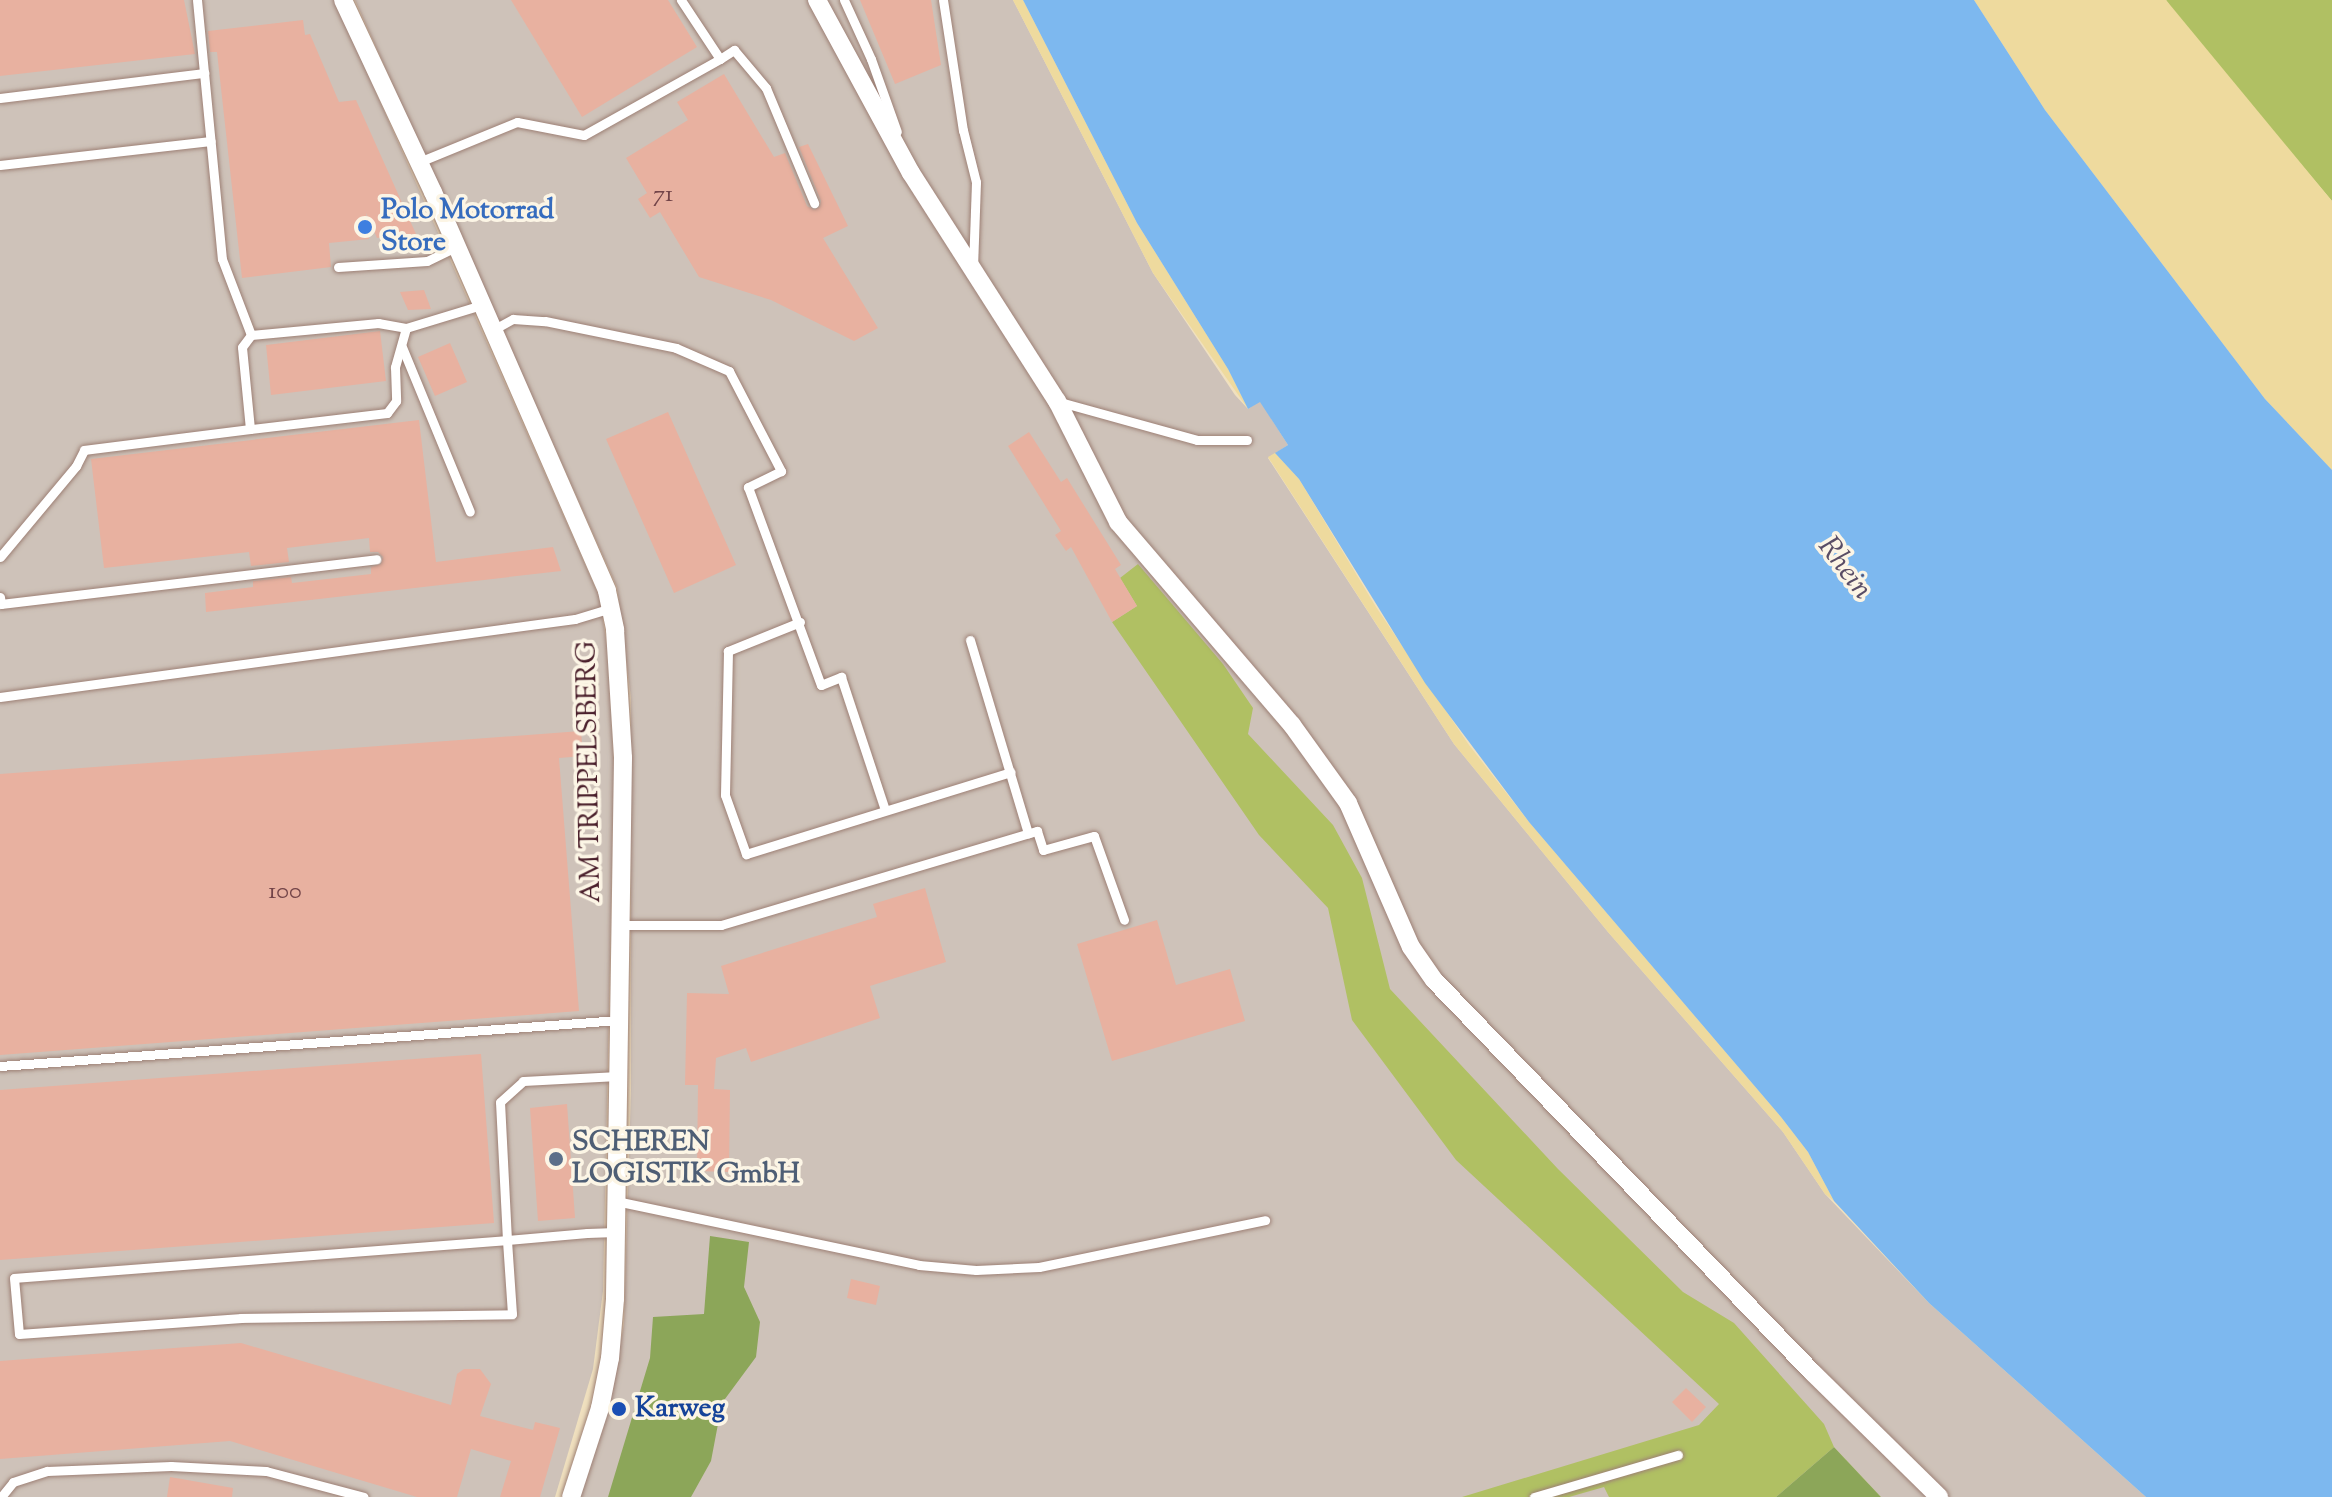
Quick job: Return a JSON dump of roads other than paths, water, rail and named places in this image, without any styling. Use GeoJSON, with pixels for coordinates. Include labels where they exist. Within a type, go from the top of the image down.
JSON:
{"type":"FeatureCollection","features":[{"type":"Feature","properties":{"kind":"street","name":"AM TRIPPELSBERG"},"geometry":{"type":"LineString","coordinates":[[343,0],[419,162],[607,591],[610,608],[623,758],[616,1232],[610,1358],[600,1408],[571,1497]]}},
{"type":"Feature","properties":{"kind":"street"},"geometry":{"type":"LineString","coordinates":[[817,0],[911,173],[1057,401],[1118,522],[1292,725],[1348,803],[1411,947],[1434,980],[1802,1362],[1939,1497]]}},
{"type":"Feature","properties":{"kind":"lane"},"geometry":{"type":"LineString","coordinates":[[197,0],[222,259],[251,335]]}},
{"type":"Feature","properties":{"kind":"lane"},"geometry":{"type":"LineString","coordinates":[[681,0],[720,59]]}},
{"type":"Feature","properties":{"kind":"lane"},"geometry":{"type":"LineString","coordinates":[[844,0],[871,59],[911,173]]}},
{"type":"Feature","properties":{"kind":"lane"},"geometry":{"type":"LineString","coordinates":[[943,0],[963,130],[976,182],[973,267]]}},
{"type":"Feature","properties":{"kind":"lane"},"geometry":{"type":"LineString","coordinates":[[419,162],[517,122],[584,135],[734,50],[766,88],[814,203]]}},
{"type":"Feature","properties":{"kind":"lane"},"geometry":{"type":"LineString","coordinates":[[0,98],[204,73]]}},
{"type":"Feature","properties":{"kind":"lane"},"geometry":{"type":"LineString","coordinates":[[0,165],[211,141]]}},
{"type":"Feature","properties":{"kind":"lane"},"geometry":{"type":"LineString","coordinates":[[338,267],[427,261],[456,247]]}},
{"type":"Feature","properties":{"kind":"lane"},"geometry":{"type":"LineString","coordinates":[[250,429],[242,347],[251,335],[378,323],[406,328],[481,305]]}},
{"type":"Feature","properties":{"kind":"lane"},"geometry":{"type":"LineString","coordinates":[[491,331],[513,319],[545,321],[676,348],[729,371],[781,471],[748,487],[821,685],[841,677],[885,810]]}},
{"type":"Feature","properties":{"kind":"lane"},"geometry":{"type":"LineString","coordinates":[[0,557],[76,466],[84,450],[387,413],[396,401],[395,367],[406,328]]}},
{"type":"Feature","properties":{"kind":"lane"},"geometry":{"type":"LineString","coordinates":[[402,347],[470,512]]}},
{"type":"Feature","properties":{"kind":"lane"},"geometry":{"type":"LineString","coordinates":[[1057,401],[1197,440],[1247,440]]}},
{"type":"Feature","properties":{"kind":"lane"},"geometry":{"type":"LineString","coordinates":[[0,597],[1,604],[376,559]]}},
{"type":"Feature","properties":{"kind":"lane"},"geometry":{"type":"LineString","coordinates":[[0,697],[575,619],[610,608]]}},
{"type":"Feature","properties":{"kind":"lane"},"geometry":{"type":"LineString","coordinates":[[800,622],[728,651],[725,795],[746,854],[1011,772]]}},
{"type":"Feature","properties":{"kind":"lane"},"geometry":{"type":"LineString","coordinates":[[970,640],[1028,833]]}},
{"type":"Feature","properties":{"kind":"lane"},"geometry":{"type":"LineString","coordinates":[[621,925],[721,925],[1037,831],[1043,850],[1094,836],[1124,920]]}},
{"type":"Feature","properties":{"kind":"lane"},"geometry":{"type":"LineString","coordinates":[[0,1066],[619,1020]]}},
{"type":"Feature","properties":{"kind":"lane"},"geometry":{"type":"LineString","coordinates":[[616,1232],[507,1240],[14,1278],[19,1334],[241,1318],[512,1314],[507,1240],[502,1096],[523,1081],[618,1076]]}},
{"type":"Feature","properties":{"kind":"lane"},"geometry":{"type":"LineString","coordinates":[[616,1201],[919,1265],[976,1270],[1039,1267],[1265,1220]]}},
{"type":"Feature","properties":{"kind":"lane"},"geometry":{"type":"LineString","coordinates":[[1534,1497],[1678,1455]]}},
{"type":"Feature","properties":{"kind":"lane"},"geometry":{"type":"LineString","coordinates":[[1,1497],[13,1482],[47,1471],[171,1466],[266,1471],[364,1497]]}},
{"type":"Feature","properties":{"kind":"water","name":"Rhein"},"geometry":{"type":"Polygon","coordinates":[[[1023,0],[1974,0],[2045,110],[2265,399],[2332,470],[2332,1497],[2146,1497],[1929,1303],[1834,1201],[1808,1152],[1781,1117],[1529,822],[1425,683],[1299,479],[1275,453],[1288,445],[1260,402],[1248,409],[1228,369],[1137,223],[1023,0]]]}},
{"type":"Feature","properties":{"kind":"place","name":"Polo Motorrad Store"},"geometry":{"type":"Point","coordinates":[365,227]}},
{"type":"Feature","properties":{"kind":"place","name":"SCHEREN LOGISTIK GmbH"},"geometry":{"type":"Point","coordinates":[556,1159]}},
{"type":"Feature","properties":{"kind":"place","name":"Karweg"},"geometry":{"type":"Point","coordinates":[619,1409]}}]}
